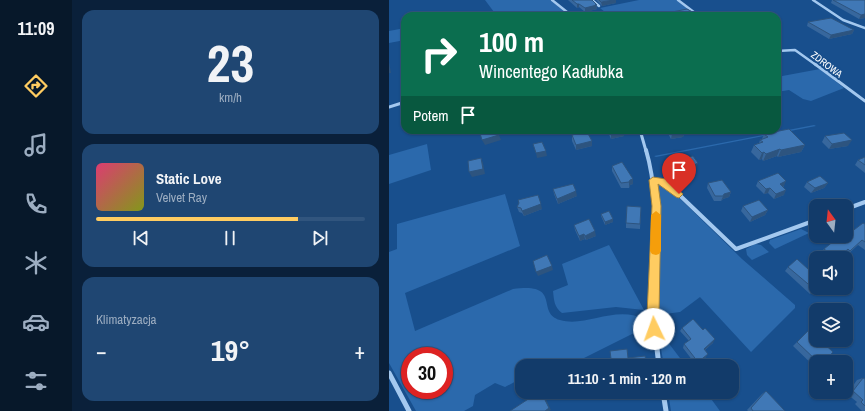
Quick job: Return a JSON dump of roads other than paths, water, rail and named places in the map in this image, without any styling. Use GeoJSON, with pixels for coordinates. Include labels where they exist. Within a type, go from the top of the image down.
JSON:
{"type":"FeatureCollection","features":[{"type":"Feature","properties":{"kind":"street"},"geometry":{"type":"LineString","coordinates":[[552,0],[568,12]]}},
{"type":"Feature","properties":{"kind":"street"},"geometry":{"type":"LineString","coordinates":[[592,0],[599,6]]}},
{"type":"Feature","properties":{"kind":"street"},"geometry":{"type":"LineString","coordinates":[[678,0],[694,12]]}},
{"type":"Feature","properties":{"kind":"street"},"geometry":{"type":"LineString","coordinates":[[813,0],[843,20],[865,28]]}},
{"type":"Feature","properties":{"kind":"street","name":"ZDROWA"},"geometry":{"type":"LineString","coordinates":[[781,51],[795,50],[865,101]]}},
{"type":"Feature","properties":{"kind":"street"},"geometry":{"type":"LineString","coordinates":[[389,107],[401,103]]}},
{"type":"Feature","properties":{"kind":"street"},"geometry":{"type":"LineString","coordinates":[[641,134],[653,180],[656,206],[653,315],[658,359]]}},
{"type":"Feature","properties":{"kind":"street"},"geometry":{"type":"LineString","coordinates":[[653,180],[663,181],[669,185],[736,249],[809,223]]}},
{"type":"Feature","properties":{"kind":"street"},"geometry":{"type":"LineString","coordinates":[[853,206],[865,202]]}},
{"type":"Feature","properties":{"kind":"street"},"geometry":{"type":"LineString","coordinates":[[389,372],[409,411]]}},
{"type":"Feature","properties":{"kind":"street"},"geometry":{"type":"LineString","coordinates":[[664,399],[666,411]]}}]}
